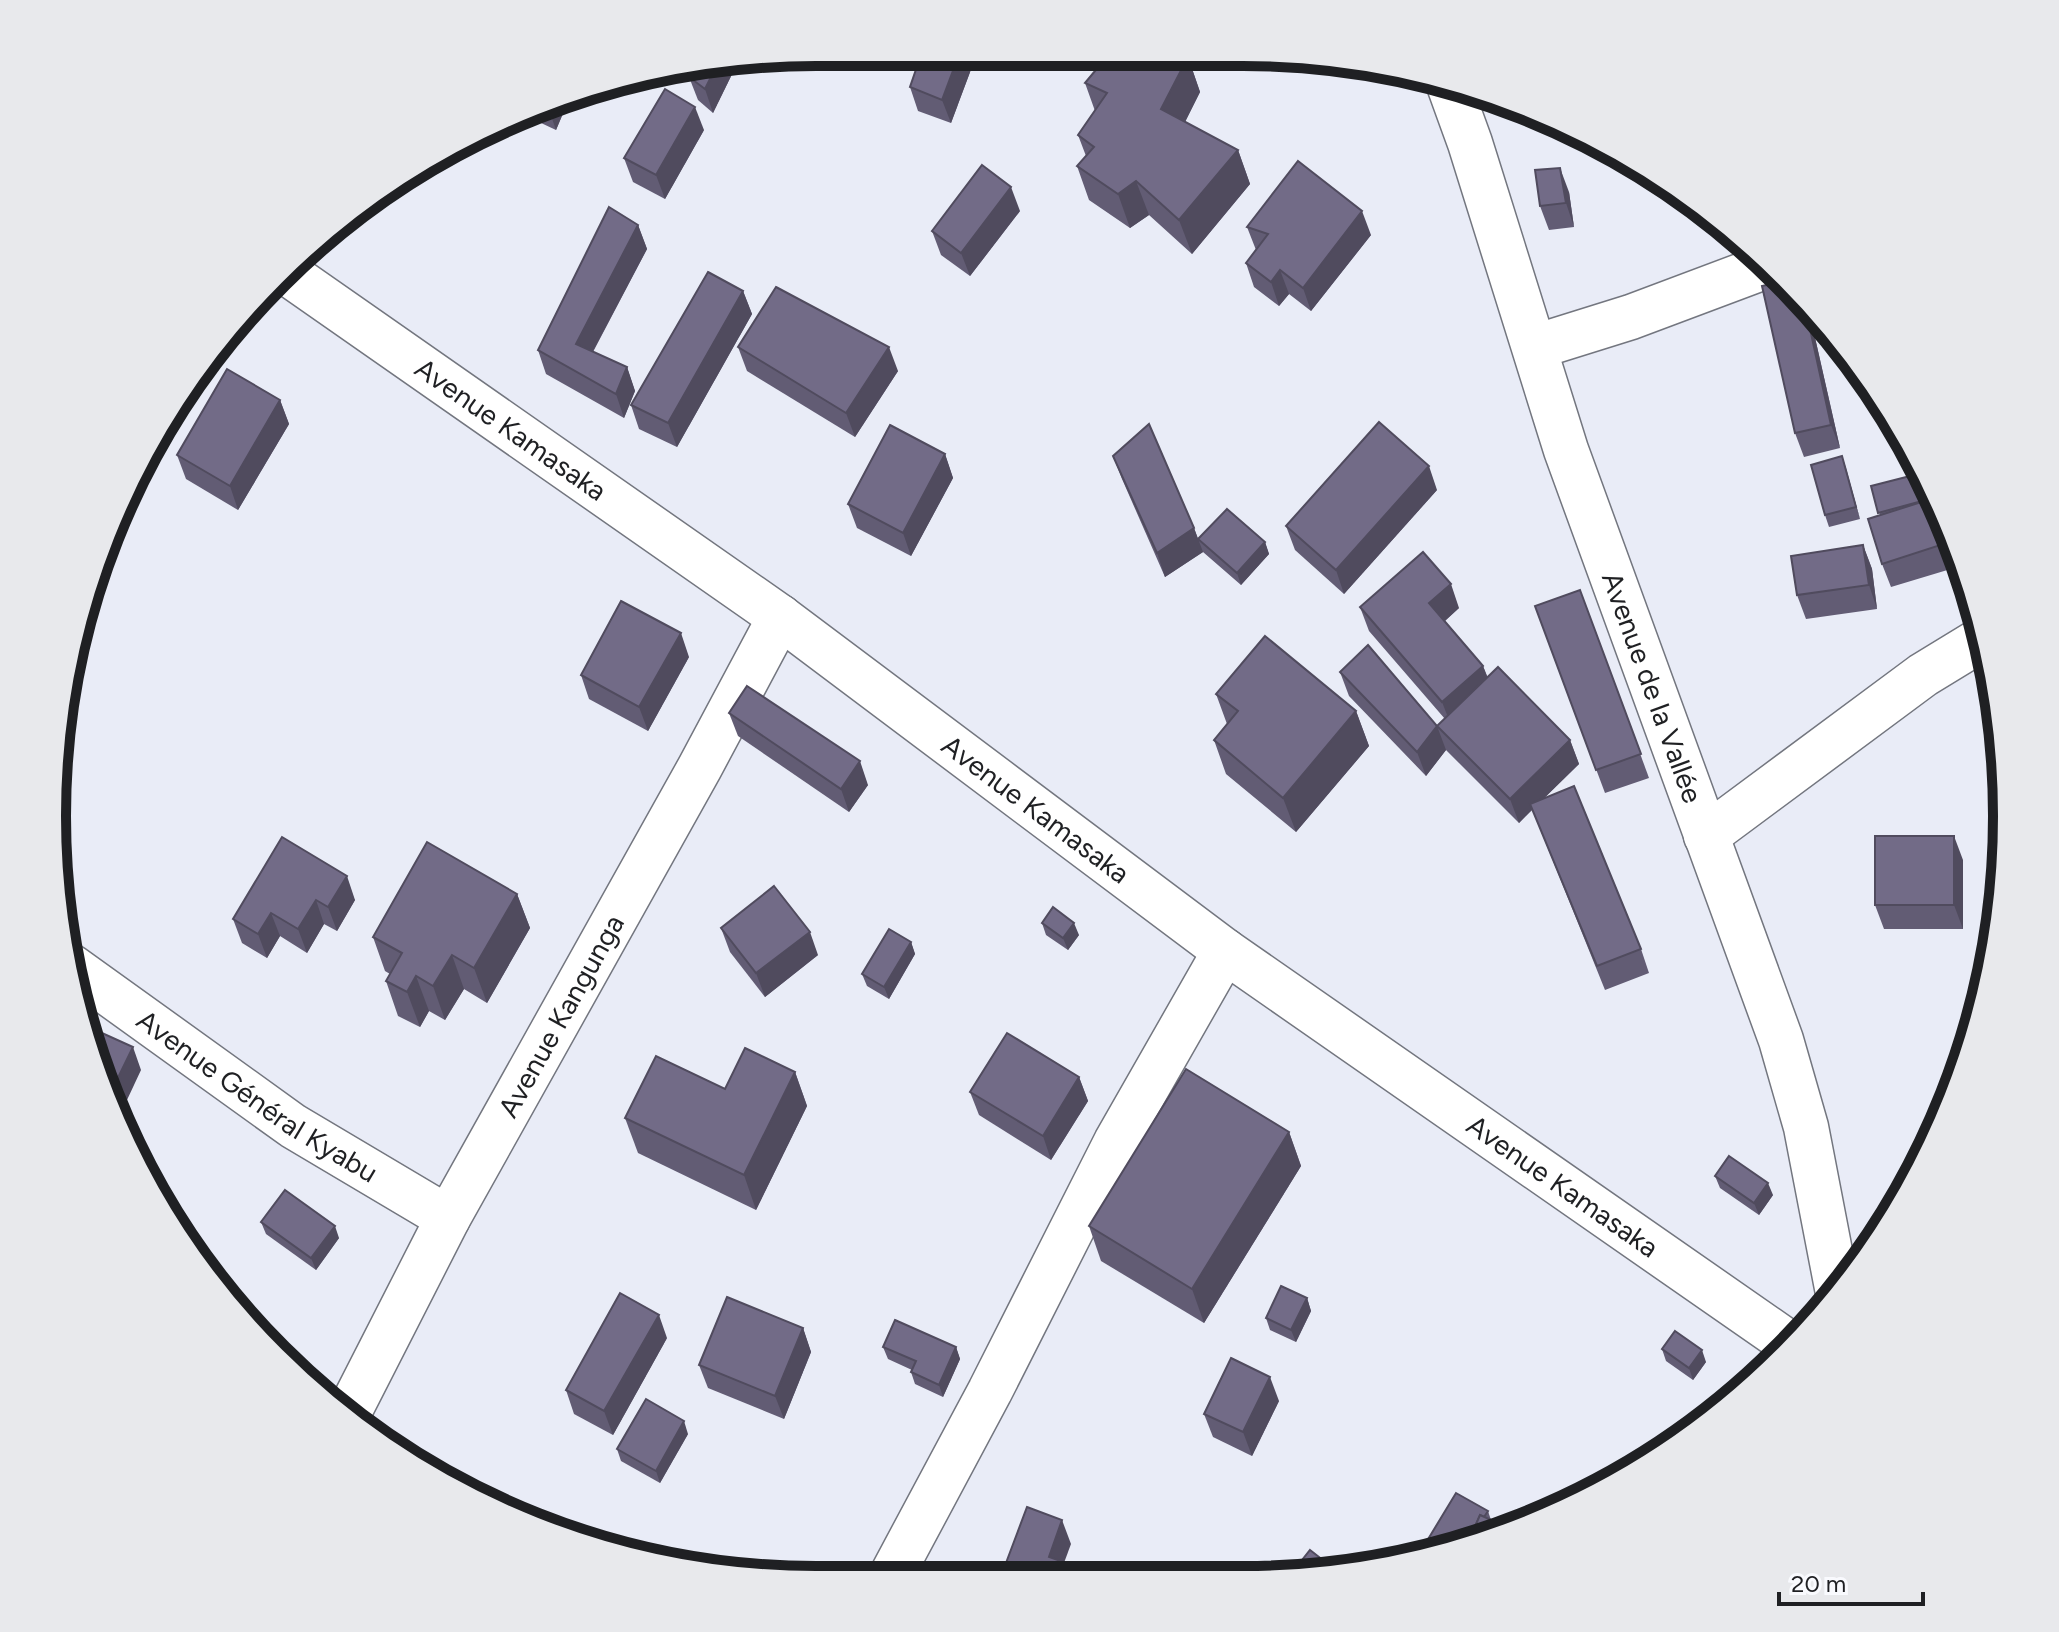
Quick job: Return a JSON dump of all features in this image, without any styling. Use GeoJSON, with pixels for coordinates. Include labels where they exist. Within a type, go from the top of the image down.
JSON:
{"type":"FeatureCollection","features":[{"type":"Feature","properties":{"kind":"street","name":"Avenue de la Vallée"},"geometry":{"type":"LineString","coordinates":[[1453,97],[1581,493],[1781,1040],[1806,1127],[1835,1277]]}},
{"type":"Feature","properties":{"kind":"street"},"geometry":{"type":"LineString","coordinates":[[1535,347],[1631,317],[1756,270]]}},
{"type":"Feature","properties":{"kind":"street","name":"Avenue Kamasaka"},"geometry":{"type":"LineString","coordinates":[[294,278],[780,617],[1225,951],[1781,1338]]}},
{"type":"Feature","properties":{"kind":"street","name":"Avenue Kangunga"},"geometry":{"type":"LineString","coordinates":[[352,1406],[448,1218],[700,767],[780,617]]}},
{"type":"Feature","properties":{"kind":"street"},"geometry":{"type":"LineString","coordinates":[[1706,836],[1923,675],[1973,645]]}},
{"type":"Feature","properties":{"kind":"street"},"geometry":{"type":"LineString","coordinates":[[896,1566],[990,1391],[1116,1142],[1225,951]]}},
{"type":"Feature","properties":{"kind":"street","name":"Avenue Général Kyabu"},"geometry":{"type":"LineString","coordinates":[[83,975],[293,1126],[448,1218]]}},
{"type":"Feature","properties":{"kind":"building"},"geometry":{"type":"Polygon","coordinates":[[[917,66],[955,66],[942,100],[910,87],[917,66]]]}},
{"type":"Feature","properties":{"kind":"building"},"geometry":{"type":"Polygon","coordinates":[[[1099,66],[1183,66],[1161,109],[1238,150],[1179,220],[1136,181],[1118,194],[1077,166],[1094,147],[1078,135],[1107,93],[1085,83],[1099,66]]]}},
{"type":"Feature","properties":{"kind":"building"},"geometry":{"type":"Polygon","coordinates":[[[713,73],[705,89],[689,77],[713,73]]]}},
{"type":"Feature","properties":{"kind":"building"},"geometry":{"type":"Polygon","coordinates":[[[665,89],[695,107],[656,175],[624,158],[665,89]]]}},
{"type":"Feature","properties":{"kind":"building"},"geometry":{"type":"Polygon","coordinates":[[[1298,161],[1362,211],[1303,288],[1280,270],[1271,282],[1246,263],[1268,234],[1247,227],[1298,161]]]}},
{"type":"Feature","properties":{"kind":"building"},"geometry":{"type":"Polygon","coordinates":[[[982,165],[1011,187],[961,253],[932,231],[982,165]]]}},
{"type":"Feature","properties":{"kind":"building"},"geometry":{"type":"Polygon","coordinates":[[[1560,168],[1566,203],[1540,206],[1535,170],[1560,168]]]}},
{"type":"Feature","properties":{"kind":"building"},"geometry":{"type":"Polygon","coordinates":[[[609,207],[638,225],[576,344],[627,367],[616,394],[538,350],[609,207]]]}},
{"type":"Feature","properties":{"kind":"building"},"geometry":{"type":"Polygon","coordinates":[[[708,272],[743,291],[668,423],[631,405],[708,272]]]}},
{"type":"Feature","properties":{"kind":"building"},"geometry":{"type":"Polygon","coordinates":[[[1771,284],[1809,323],[1831,425],[1795,433],[1762,286],[1771,284]]]}},
{"type":"Feature","properties":{"kind":"building"},"geometry":{"type":"Polygon","coordinates":[[[776,287],[889,347],[846,413],[738,347],[776,287]]]}},
{"type":"Feature","properties":{"kind":"building"},"geometry":{"type":"Polygon","coordinates":[[[227,369],[280,400],[230,486],[177,455],[227,369]]]}},
{"type":"Feature","properties":{"kind":"building"},"geometry":{"type":"Polygon","coordinates":[[[1379,422],[1429,466],[1336,570],[1286,526],[1379,422]]]}},
{"type":"Feature","properties":{"kind":"building"},"geometry":{"type":"Polygon","coordinates":[[[1149,424],[1194,528],[1157,553],[1113,456],[1149,424]]]}},
{"type":"Feature","properties":{"kind":"building"},"geometry":{"type":"Polygon","coordinates":[[[890,425],[945,454],[903,533],[848,504],[890,425]]]}},
{"type":"Feature","properties":{"kind":"building"},"geometry":{"type":"Polygon","coordinates":[[[1842,456],[1856,507],[1825,515],[1811,465],[1842,456]]]}},
{"type":"Feature","properties":{"kind":"building"},"geometry":{"type":"Polygon","coordinates":[[[1912,476],[1923,501],[1878,513],[1871,486],[1912,476]]]}},
{"type":"Feature","properties":{"kind":"building"},"geometry":{"type":"Polygon","coordinates":[[[1924,501],[1942,545],[1882,564],[1868,519],[1924,501]]]}},
{"type":"Feature","properties":{"kind":"building"},"geometry":{"type":"Polygon","coordinates":[[[1227,509],[1265,542],[1237,573],[1198,539],[1227,509]]]}},
{"type":"Feature","properties":{"kind":"building"},"geometry":{"type":"Polygon","coordinates":[[[1863,545],[1869,585],[1797,595],[1791,556],[1863,545]]]}},
{"type":"Feature","properties":{"kind":"building"},"geometry":{"type":"Polygon","coordinates":[[[1423,552],[1451,584],[1429,603],[1483,666],[1442,702],[1360,607],[1423,552]]]}},
{"type":"Feature","properties":{"kind":"building"},"geometry":{"type":"Polygon","coordinates":[[[1580,590],[1641,754],[1596,770],[1535,606],[1580,590]]]}},
{"type":"Feature","properties":{"kind":"building"},"geometry":{"type":"Polygon","coordinates":[[[621,601],[681,633],[639,707],[581,675],[621,601]]]}},
{"type":"Feature","properties":{"kind":"building"},"geometry":{"type":"Polygon","coordinates":[[[1265,636],[1356,711],[1283,798],[1214,740],[1238,711],[1216,694],[1265,636]]]}},
{"type":"Feature","properties":{"kind":"building"},"geometry":{"type":"Polygon","coordinates":[[[1368,645],[1437,726],[1417,752],[1340,672],[1368,645]]]}},
{"type":"Feature","properties":{"kind":"building"},"geometry":{"type":"Polygon","coordinates":[[[1498,667],[1570,740],[1510,799],[1437,726],[1498,667]]]}},
{"type":"Feature","properties":{"kind":"building"},"geometry":{"type":"Polygon","coordinates":[[[747,686],[860,761],[841,789],[729,713],[747,686]]]}},
{"type":"Feature","properties":{"kind":"building"},"geometry":{"type":"Polygon","coordinates":[[[1574,786],[1641,949],[1597,966],[1530,804],[1574,786]]]}},
{"type":"Feature","properties":{"kind":"building"},"geometry":{"type":"Polygon","coordinates":[[[1875,836],[1954,836],[1954,905],[1875,905],[1875,836]]]}},
{"type":"Feature","properties":{"kind":"building"},"geometry":{"type":"Polygon","coordinates":[[[282,837],[347,876],[328,907],[316,900],[298,929],[271,913],[258,934],[233,919],[282,837]]]}},
{"type":"Feature","properties":{"kind":"building"},"geometry":{"type":"Polygon","coordinates":[[[427,842],[517,894],[474,968],[452,955],[433,986],[416,976],[407,992],[386,981],[402,953],[373,937],[427,842]]]}},
{"type":"Feature","properties":{"kind":"building"},"geometry":{"type":"Polygon","coordinates":[[[774,886],[810,932],[756,973],[721,928],[774,886]]]}},
{"type":"Feature","properties":{"kind":"building"},"geometry":{"type":"Polygon","coordinates":[[[1053,907],[1074,923],[1063,938],[1042,923],[1053,907]]]}},
{"type":"Feature","properties":{"kind":"building"},"geometry":{"type":"Polygon","coordinates":[[[889,929],[911,942],[884,987],[862,974],[889,929]]]}},
{"type":"Feature","properties":{"kind":"building"},"geometry":{"type":"Polygon","coordinates":[[[98,1031],[133,1047],[116,1083],[98,1031]]]}},
{"type":"Feature","properties":{"kind":"building"},"geometry":{"type":"Polygon","coordinates":[[[1007,1033],[1079,1077],[1043,1136],[970,1092],[1007,1033]]]}},
{"type":"Feature","properties":{"kind":"building"},"geometry":{"type":"Polygon","coordinates":[[[745,1048],[795,1072],[744,1175],[625,1118],[656,1056],[725,1089],[745,1048]]]}},
{"type":"Feature","properties":{"kind":"building"},"geometry":{"type":"Polygon","coordinates":[[[1186,1069],[1289,1132],[1192,1289],[1089,1226],[1186,1069]]]}},
{"type":"Feature","properties":{"kind":"building"},"geometry":{"type":"Polygon","coordinates":[[[1729,1156],[1768,1183],[1754,1203],[1715,1176],[1729,1156]]]}},
{"type":"Feature","properties":{"kind":"building"},"geometry":{"type":"Polygon","coordinates":[[[285,1190],[335,1226],[311,1258],[261,1222],[285,1190]]]}},
{"type":"Feature","properties":{"kind":"building"},"geometry":{"type":"Polygon","coordinates":[[[1281,1286],[1307,1298],[1291,1330],[1266,1318],[1281,1286]]]}},
{"type":"Feature","properties":{"kind":"building"},"geometry":{"type":"Polygon","coordinates":[[[620,1293],[659,1315],[604,1411],[566,1390],[620,1293]]]}},
{"type":"Feature","properties":{"kind":"building"},"geometry":{"type":"Polygon","coordinates":[[[727,1297],[803,1328],[775,1396],[699,1365],[727,1297]]]}},
{"type":"Feature","properties":{"kind":"building"},"geometry":{"type":"Polygon","coordinates":[[[895,1320],[956,1347],[939,1385],[911,1372],[916,1361],[883,1347],[895,1320]]]}},
{"type":"Feature","properties":{"kind":"building"},"geometry":{"type":"Polygon","coordinates":[[[1675,1331],[1702,1350],[1689,1368],[1662,1349],[1675,1331]]]}},
{"type":"Feature","properties":{"kind":"building"},"geometry":{"type":"Polygon","coordinates":[[[1231,1358],[1270,1377],[1243,1432],[1204,1414],[1231,1358]]]}},
{"type":"Feature","properties":{"kind":"building"},"geometry":{"type":"Polygon","coordinates":[[[646,1399],[684,1421],[656,1471],[617,1449],[646,1399]]]}},
{"type":"Feature","properties":{"kind":"building"},"geometry":{"type":"Polygon","coordinates":[[[1456,1493],[1488,1511],[1484,1517],[1480,1515],[1474,1529],[1427,1541],[1456,1493]]]}},
{"type":"Feature","properties":{"kind":"building"},"geometry":{"type":"Polygon","coordinates":[[[1027,1507],[1062,1520],[1049,1557],[1068,1566],[1005,1566],[1027,1507]]]}},
{"type":"Feature","properties":{"kind":"building"},"geometry":{"type":"Polygon","coordinates":[[[1480,1515],[1495,1522],[1484,1526],[1474,1529],[1480,1515]]]}},
{"type":"Feature","properties":{"kind":"building"},"geometry":{"type":"Polygon","coordinates":[[[1310,1550],[1325,1561],[1299,1563],[1310,1550]]]}}]}
